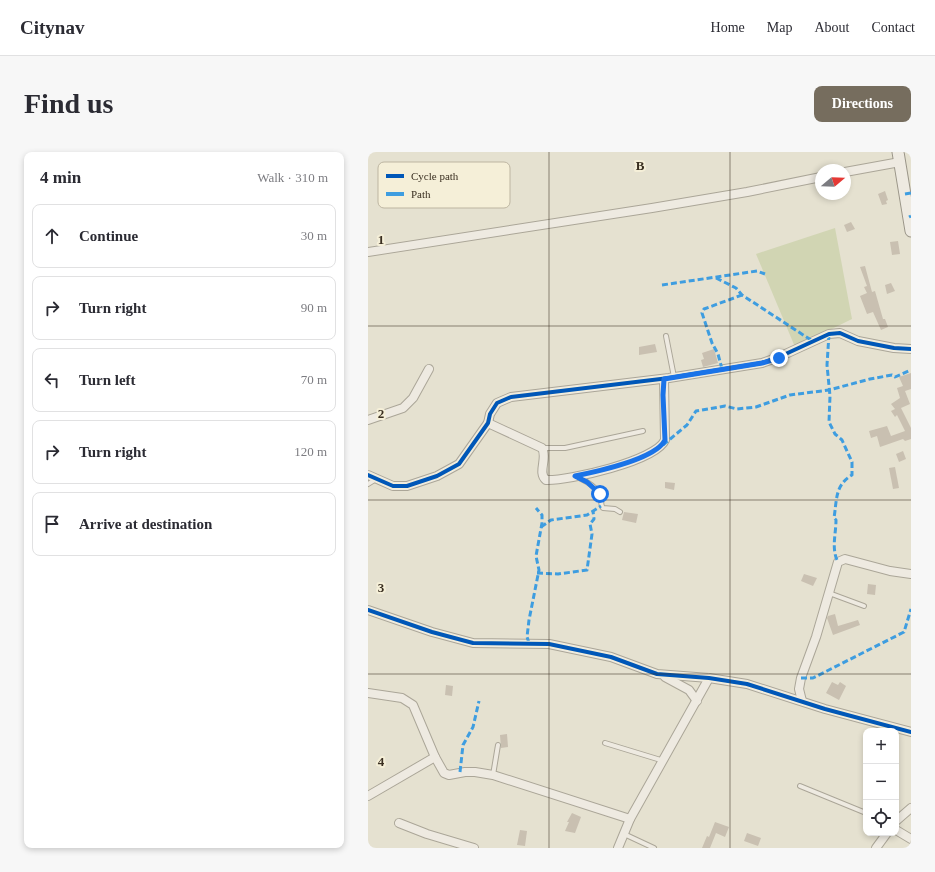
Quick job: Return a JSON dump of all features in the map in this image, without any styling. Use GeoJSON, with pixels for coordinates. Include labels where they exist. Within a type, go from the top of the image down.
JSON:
{"type":"FeatureCollection","features":[{"type":"Feature","properties":{"kind":"street"},"geometry":{"type":"LineString","coordinates":[[851,170],[899,157],[911,231]]}},
{"type":"Feature","properties":{"kind":"street"},"geometry":{"type":"LineString","coordinates":[[368,252],[660,207],[748,192],[815,177]]}},
{"type":"Feature","properties":{"kind":"street"},"geometry":{"type":"LineString","coordinates":[[368,475],[393,486],[407,486],[437,476],[459,464],[488,423],[490,414],[497,403],[504,400],[589,387],[664,379],[762,363],[779,358],[829,334],[840,333],[858,341],[894,348],[911,349]]}},
{"type":"Feature","properties":{"kind":"street"},"geometry":{"type":"LineString","coordinates":[[368,420],[403,408],[413,398],[429,369]]}},
{"type":"Feature","properties":{"kind":"street"},"geometry":{"type":"LineString","coordinates":[[488,423],[542,448],[545,453],[543,478],[550,480],[607,469],[638,459],[663,445],[665,440],[663,395],[664,379]]}},
{"type":"Feature","properties":{"kind":"street"},"geometry":{"type":"LineString","coordinates":[[802,700],[799,689],[800,678],[816,637],[838,562],[841,559],[911,574]]}},
{"type":"Feature","properties":{"kind":"street"},"geometry":{"type":"LineString","coordinates":[[368,610],[432,632],[473,642],[549,644],[570,647],[611,657],[657,674],[689,690],[697,701]]}},
{"type":"Feature","properties":{"kind":"street"},"geometry":{"type":"LineString","coordinates":[[657,674],[710,678],[747,684],[911,732]]}},
{"type":"Feature","properties":{"kind":"street"},"geometry":{"type":"LineString","coordinates":[[618,848],[630,820],[665,761],[710,678]]}},
{"type":"Feature","properties":{"kind":"street"},"geometry":{"type":"LineString","coordinates":[[368,693],[402,698],[414,705],[435,757],[444,773],[449,775],[465,772],[493,776],[630,820]]}},
{"type":"Feature","properties":{"kind":"street"},"geometry":{"type":"LineString","coordinates":[[368,796],[435,757]]}},
{"type":"Feature","properties":{"kind":"street"},"geometry":{"type":"LineString","coordinates":[[899,818],[911,808]]}},
{"type":"Feature","properties":{"kind":"street"},"geometry":{"type":"LineString","coordinates":[[399,823],[427,834],[474,848]]}},
{"type":"Feature","properties":{"kind":"street"},"geometry":{"type":"LineString","coordinates":[[899,832],[911,839]]}},
{"type":"Feature","properties":{"kind":"street"},"geometry":{"type":"LineString","coordinates":[[876,848],[884,836]]}},
{"type":"Feature","properties":{"kind":"lane"},"geometry":{"type":"LineString","coordinates":[[666,336],[674,377]]}},
{"type":"Feature","properties":{"kind":"lane"},"geometry":{"type":"LineString","coordinates":[[542,448],[565,448],[643,432]]}},
{"type":"Feature","properties":{"kind":"lane"},"geometry":{"type":"LineString","coordinates":[[575,476],[587,482],[600,494],[601,506],[603,508],[615,508],[620,512]]}},
{"type":"Feature","properties":{"kind":"lane"},"geometry":{"type":"LineString","coordinates":[[368,484],[376,479]]}},
{"type":"Feature","properties":{"kind":"lane"},"geometry":{"type":"LineString","coordinates":[[828,593],[864,606]]}},
{"type":"Feature","properties":{"kind":"lane"},"geometry":{"type":"LineString","coordinates":[[605,743],[665,761]]}},
{"type":"Feature","properties":{"kind":"lane"},"geometry":{"type":"LineString","coordinates":[[493,776],[498,745]]}},
{"type":"Feature","properties":{"kind":"lane"},"geometry":{"type":"LineString","coordinates":[[800,786],[863,812]]}},
{"type":"Feature","properties":{"kind":"lane"},"geometry":{"type":"LineString","coordinates":[[624,834],[654,848]]}},
{"type":"Feature","properties":{"kind":"green space"},"geometry":{"type":"Polygon","coordinates":[[[835,228],[852,319],[795,347],[756,254],[835,228]]]}},
{"type":"Feature","properties":{"kind":"building"},"geometry":{"type":"Polygon","coordinates":[[[885,191],[888,200],[886,201],[887,204],[882,205],[878,194],[885,191]]]}},
{"type":"Feature","properties":{"kind":"building"},"geometry":{"type":"Polygon","coordinates":[[[851,222],[855,229],[847,232],[844,225],[851,222]]]}},
{"type":"Feature","properties":{"kind":"building"},"geometry":{"type":"Polygon","coordinates":[[[898,241],[900,254],[892,255],[890,242],[898,241]]]}},
{"type":"Feature","properties":{"kind":"building"},"geometry":{"type":"Polygon","coordinates":[[[865,266],[872,292],[875,291],[883,319],[885,319],[888,327],[881,330],[873,312],[867,314],[860,296],[867,293],[864,287],[867,286],[860,267],[865,266]]]}},
{"type":"Feature","properties":{"kind":"building"},"geometry":{"type":"Polygon","coordinates":[[[891,283],[895,291],[887,294],[885,285],[891,283]]]}},
{"type":"Feature","properties":{"kind":"building"},"geometry":{"type":"Polygon","coordinates":[[[655,344],[657,352],[639,355],[639,347],[655,344]]]}},
{"type":"Feature","properties":{"kind":"building"},"geometry":{"type":"Polygon","coordinates":[[[714,349],[718,363],[703,367],[701,360],[704,359],[702,353],[714,349]]]}},
{"type":"Feature","properties":{"kind":"building"},"geometry":{"type":"Polygon","coordinates":[[[911,373],[911,389],[905,391],[910,404],[901,408],[911,428],[911,439],[905,441],[903,439],[880,447],[877,436],[871,438],[869,431],[887,426],[891,436],[905,431],[897,415],[895,417],[891,411],[895,409],[891,404],[900,398],[897,388],[903,386],[899,377],[911,373]]]}},
{"type":"Feature","properties":{"kind":"building"},"geometry":{"type":"Polygon","coordinates":[[[903,451],[906,459],[899,462],[896,454],[903,451]]]}},
{"type":"Feature","properties":{"kind":"building"},"geometry":{"type":"Polygon","coordinates":[[[895,467],[899,488],[893,489],[889,468],[895,467]]]}},
{"type":"Feature","properties":{"kind":"building"},"geometry":{"type":"Polygon","coordinates":[[[665,482],[675,483],[674,490],[665,488],[665,482]]]}},
{"type":"Feature","properties":{"kind":"building"},"geometry":{"type":"Polygon","coordinates":[[[624,512],[638,514],[636,523],[622,520],[624,512]]]}},
{"type":"Feature","properties":{"kind":"building"},"geometry":{"type":"Polygon","coordinates":[[[804,574],[817,578],[813,586],[801,581],[804,574]]]}},
{"type":"Feature","properties":{"kind":"building"},"geometry":{"type":"Polygon","coordinates":[[[868,584],[876,585],[875,595],[867,594],[868,584]]]}},
{"type":"Feature","properties":{"kind":"building"},"geometry":{"type":"Polygon","coordinates":[[[835,614],[838,626],[858,620],[860,625],[833,635],[827,618],[828,616],[835,614]]]}},
{"type":"Feature","properties":{"kind":"building"},"geometry":{"type":"Polygon","coordinates":[[[832,682],[838,685],[840,682],[846,686],[839,700],[826,693],[832,682]]]}},
{"type":"Feature","properties":{"kind":"building"},"geometry":{"type":"Polygon","coordinates":[[[446,685],[453,686],[452,696],[445,695],[446,685]]]}},
{"type":"Feature","properties":{"kind":"building"},"geometry":{"type":"Polygon","coordinates":[[[507,734],[508,747],[501,748],[500,735],[507,734]]]}},
{"type":"Feature","properties":{"kind":"building"},"geometry":{"type":"Polygon","coordinates":[[[572,813],[581,817],[575,833],[565,831],[569,822],[567,822],[572,813]]]}},
{"type":"Feature","properties":{"kind":"building"},"geometry":{"type":"Polygon","coordinates":[[[715,822],[729,827],[725,837],[716,833],[710,848],[702,848],[707,836],[709,837],[715,822]]]}},
{"type":"Feature","properties":{"kind":"building"},"geometry":{"type":"Polygon","coordinates":[[[520,830],[527,831],[525,846],[517,845],[520,830]]]}},
{"type":"Feature","properties":{"kind":"building"},"geometry":{"type":"Polygon","coordinates":[[[747,833],[761,838],[758,846],[744,841],[747,833]]]}},
{"type":"Feature","properties":{"kind":"marked path"},"geometry":{"type":"LineString","coordinates":[[905,194],[911,193]]}},
{"type":"Feature","properties":{"kind":"marked path"},"geometry":{"type":"LineString","coordinates":[[662,285],[757,271],[765,274]]}},
{"type":"Feature","properties":{"kind":"marked path"},"geometry":{"type":"LineString","coordinates":[[716,278],[736,288],[742,295],[814,342]]}},
{"type":"Feature","properties":{"kind":"marked path"},"geometry":{"type":"LineString","coordinates":[[722,369],[718,354],[712,343],[702,313],[704,309],[742,295]]}},
{"type":"Feature","properties":{"kind":"marked path"},"geometry":{"type":"LineString","coordinates":[[829,334],[827,365],[830,396],[829,422],[835,434],[842,440],[852,462],[852,475],[842,483],[838,493],[834,518],[836,520],[834,547],[838,562]]}},
{"type":"Feature","properties":{"kind":"marked path"},"geometry":{"type":"LineString","coordinates":[[663,445],[687,425],[696,411],[725,406],[737,409],[756,407],[790,395],[829,390],[870,379],[892,375],[895,377],[911,370]]}},
{"type":"Feature","properties":{"kind":"marked path"},"geometry":{"type":"LineString","coordinates":[[541,527],[551,520],[587,515],[601,506]]}},
{"type":"Feature","properties":{"kind":"marked path"},"geometry":{"type":"LineString","coordinates":[[529,643],[527,637],[539,570],[536,556],[542,523],[542,515],[536,508]]}},
{"type":"Feature","properties":{"kind":"marked path"},"geometry":{"type":"LineString","coordinates":[[537,573],[558,574],[587,570],[592,534],[590,524],[594,519],[593,511]]}},
{"type":"Feature","properties":{"kind":"marked path"},"geometry":{"type":"LineString","coordinates":[[801,678],[813,678],[904,632],[911,609]]}},
{"type":"Feature","properties":{"kind":"marked path"},"geometry":{"type":"LineString","coordinates":[[460,772],[463,745],[473,727],[479,701]]}},
{"type":"Feature","properties":{"kind":"cycle path"},"geometry":{"type":"LineString","coordinates":[[368,475],[393,486],[407,486],[437,476],[459,464],[488,423],[490,414],[497,403],[511,397],[669,378],[762,363],[779,357],[829,334],[840,333],[858,341],[894,348],[911,349]]}},
{"type":"Feature","properties":{"kind":"cycle path"},"geometry":{"type":"LineString","coordinates":[[368,610],[432,632],[473,643],[549,644],[611,657],[657,674],[709,678],[747,684],[825,709],[911,732]]}},
{"type":"Feature","properties":{"kind":"route"},"geometry":{"type":"LineString","coordinates":[[600,494],[587,482],[575,476],[607,469],[638,459],[663,445],[665,440],[663,395],[664,379],[703,373],[734,366],[762,363],[779,358]]}}]}
